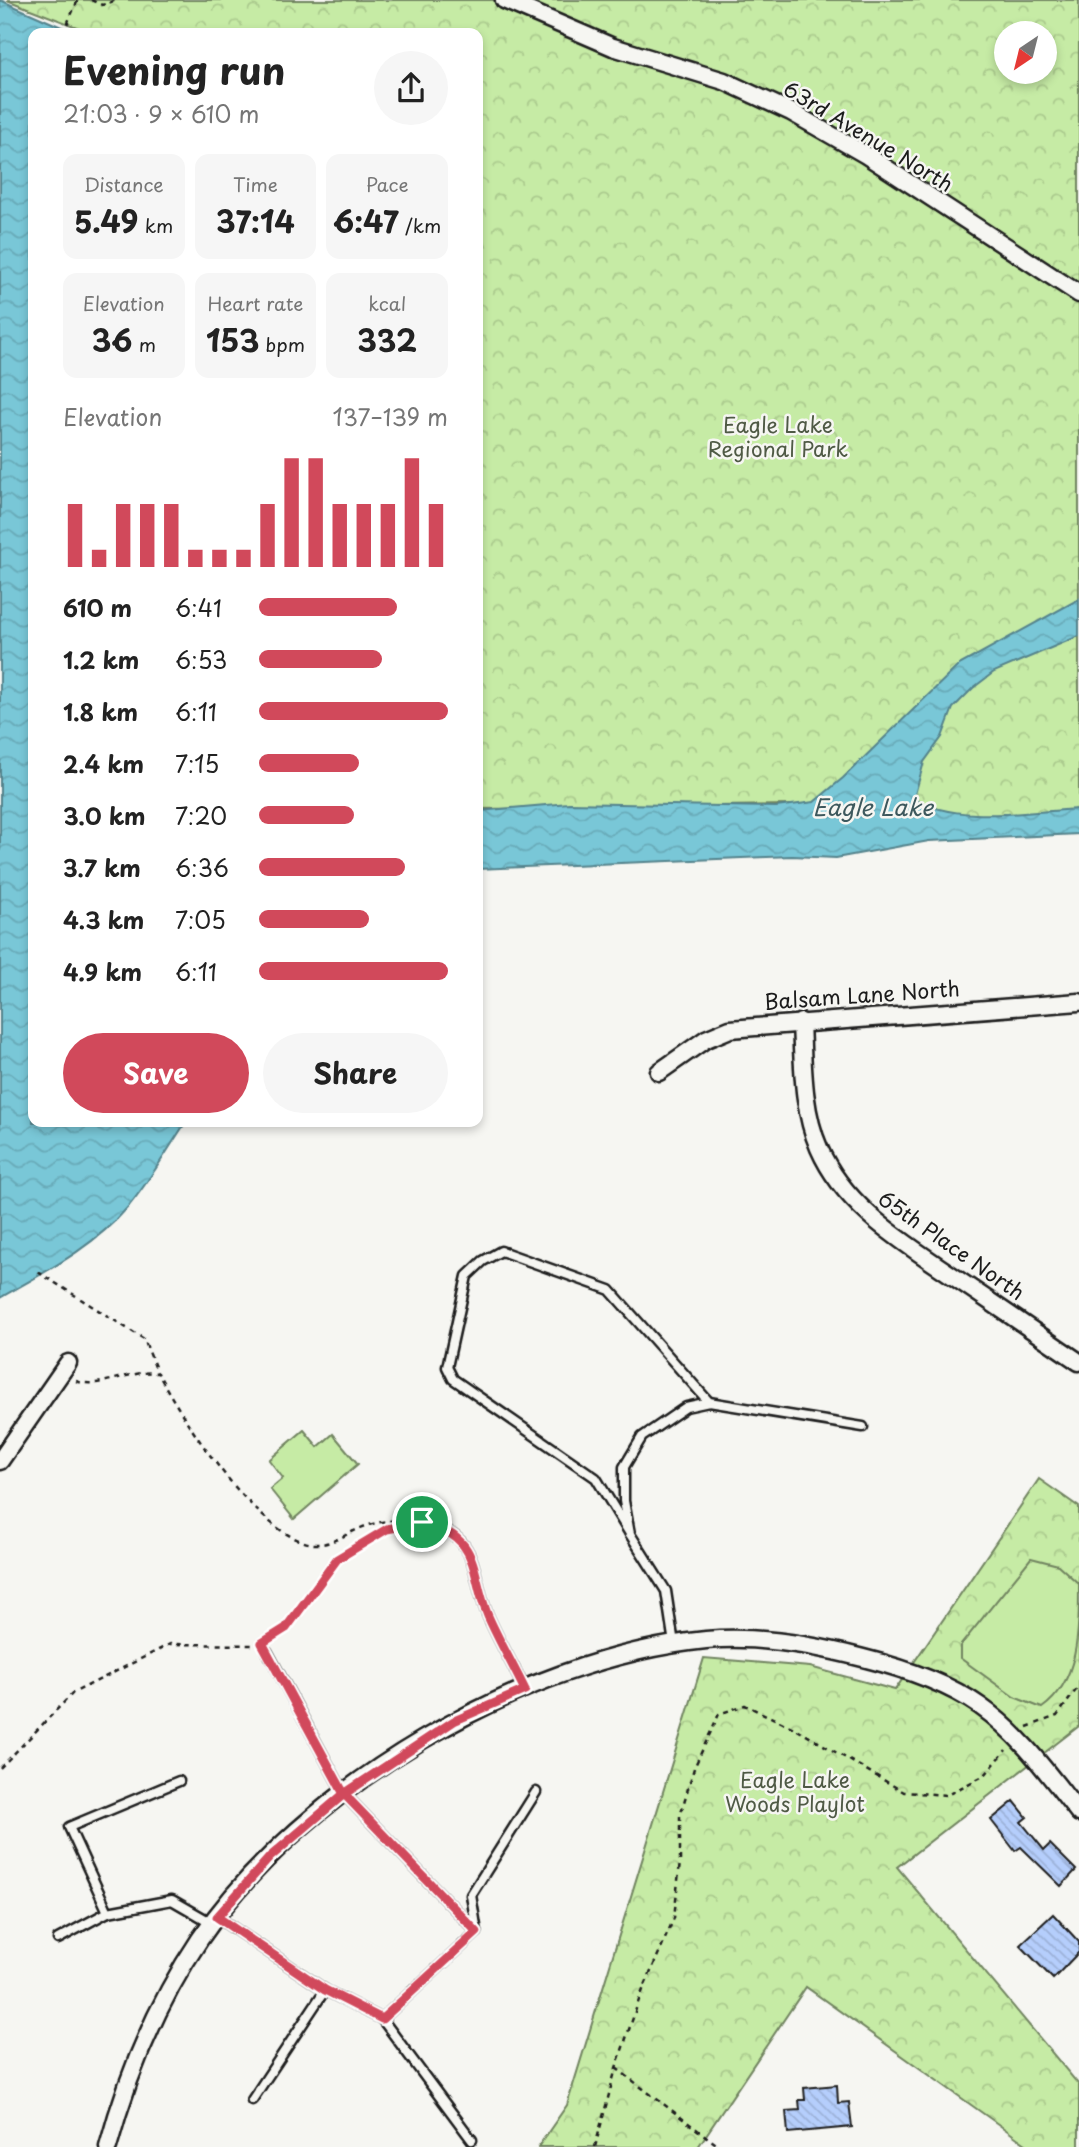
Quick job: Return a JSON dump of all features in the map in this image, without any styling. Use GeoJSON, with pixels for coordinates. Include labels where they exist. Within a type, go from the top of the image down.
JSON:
{"type":"FeatureCollection","features":[{"type":"Feature","properties":{"kind":"street","name":"63rd Avenue North"},"geometry":{"type":"LineString","coordinates":[[504,0],[613,47],[724,81],[791,112],[866,155],[1079,294]]}},
{"type":"Feature","properties":{"kind":"street","name":"Balsam Lane North"},"geometry":{"type":"LineString","coordinates":[[659,1072],[706,1039],[730,1028],[1079,1002]]}},
{"type":"Feature","properties":{"kind":"street","name":"65th Place North"},"geometry":{"type":"LineString","coordinates":[[801,1023],[804,1081],[812,1126],[819,1148],[835,1177],[858,1206],[888,1231],[1079,1362]]}},
{"type":"Feature","properties":{"kind":"street"},"geometry":{"type":"LineString","coordinates":[[0,1461],[64,1369]]}},
{"type":"Feature","properties":{"kind":"street"},"geometry":{"type":"LineString","coordinates":[[108,2147],[141,2046],[169,1991],[215,1920],[270,1857],[344,1794],[454,1721],[525,1690],[615,1657],[674,1644],[710,1640],[807,1645],[896,1667],[978,1704],[1017,1737],[1079,1813]]}},
{"type":"Feature","properties":{"kind":"lane"},"geometry":{"type":"LineString","coordinates":[[674,1644],[666,1591],[596,1478],[453,1379],[447,1367],[467,1276],[483,1261],[501,1251],[610,1290],[709,1402]]}},
{"type":"Feature","properties":{"kind":"lane"},"geometry":{"type":"LineString","coordinates":[[630,1534],[624,1501],[624,1467],[642,1437],[686,1407],[709,1402],[863,1427]]}},
{"type":"Feature","properties":{"kind":"lane"},"geometry":{"type":"LineString","coordinates":[[422,1522],[441,1527],[464,1545],[476,1569],[487,1614],[525,1690]]}},
{"type":"Feature","properties":{"kind":"lane"},"geometry":{"type":"LineString","coordinates":[[267,1651],[344,1794],[477,1932]]}},
{"type":"Feature","properties":{"kind":"lane"},"geometry":{"type":"LineString","coordinates":[[108,1912],[69,1827],[179,1781]]}},
{"type":"Feature","properties":{"kind":"lane"},"geometry":{"type":"LineString","coordinates":[[477,1932],[471,1895],[536,1792]]}},
{"type":"Feature","properties":{"kind":"lane"},"geometry":{"type":"LineString","coordinates":[[58,1939],[108,1912],[172,1900],[215,1920],[325,1990],[382,2019],[472,2140]]}},
{"type":"Feature","properties":{"kind":"lane"},"geometry":{"type":"LineString","coordinates":[[382,2019],[477,1932]]}},
{"type":"Feature","properties":{"kind":"lane"},"geometry":{"type":"LineString","coordinates":[[251,2100],[325,1990]]}},
{"type":"Feature","properties":{"kind":"path"},"geometry":{"type":"LineString","coordinates":[[65,28],[78,0]]}},
{"type":"Feature","properties":{"kind":"path"},"geometry":{"type":"LineString","coordinates":[[91,0],[102,5],[117,0]]}},
{"type":"Feature","properties":{"kind":"path"},"geometry":{"type":"LineString","coordinates":[[38,1272],[144,1339],[179,1413],[249,1503],[277,1528],[317,1545],[386,1520],[422,1522]]}},
{"type":"Feature","properties":{"kind":"path"},"geometry":{"type":"LineString","coordinates":[[64,1369],[87,1385],[139,1370],[158,1373]]}},
{"type":"Feature","properties":{"kind":"path"},"geometry":{"type":"LineString","coordinates":[[0,1768],[73,1693],[170,1644],[190,1642],[252,1647],[262,1643],[286,1628],[337,1559],[387,1529],[422,1522]]}},
{"type":"Feature","properties":{"kind":"path"},"geometry":{"type":"LineString","coordinates":[[595,2147],[616,2068],[640,1997],[674,1918],[680,1862],[680,1815],[694,1768],[719,1714],[746,1705],[796,1729],[904,1792],[947,1795],[985,1775],[1028,1725],[1057,1716],[1079,1686]]}},
{"type":"Feature","properties":{"kind":"path"},"geometry":{"type":"LineString","coordinates":[[616,2068],[720,2147]]}},
{"type":"Feature","properties":{"kind":"green space","name":"Eagle Lake Regional Park"},"geometry":{"type":"Polygon","coordinates":[[[7,0],[1079,0],[1079,816],[971,827],[794,805],[483,809],[483,28],[79,28],[7,0]]]}},
{"type":"Feature","properties":{"kind":"green space"},"geometry":{"type":"Polygon","coordinates":[[[304,1430],[318,1447],[333,1434],[358,1464],[294,1519],[270,1489],[283,1478],[269,1460],[304,1430]]]}},
{"type":"Feature","properties":{"kind":"green space","name":"Eagle Lake Woods Playlot"},"geometry":{"type":"Polygon","coordinates":[[[1039,1479],[1079,1507],[1079,1726],[897,1867],[1079,2085],[1079,2147],[1030,2147],[806,1987],[698,2147],[538,2147],[567,2105],[704,1658],[810,1667],[895,1690],[1039,1479]]]}},
{"type":"Feature","properties":{"kind":"green space"},"geometry":{"type":"Polygon","coordinates":[[[1031,1558],[1058,1565],[1079,1584],[1077,1637],[1070,1670],[1054,1697],[1042,1708],[1014,1697],[960,1658],[960,1646],[1031,1558]]]}},
{"type":"Feature","properties":{"kind":"water"},"geometry":{"type":"Polygon","coordinates":[[[0,0],[64,28],[28,28],[28,1127],[183,1127],[144,1187],[115,1221],[68,1258],[0,1298],[0,0]]]}},
{"type":"Feature","properties":{"kind":"water","name":"Eagle Lake"},"geometry":{"type":"Polygon","coordinates":[[[1079,599],[1079,636],[994,672],[953,708],[942,737],[924,762],[914,798],[931,806],[971,814],[1017,814],[1079,809],[1079,834],[929,841],[836,858],[792,856],[483,869],[483,811],[569,803],[776,807],[814,802],[843,778],[959,665],[1079,599]]]}},
{"type":"Feature","properties":{"kind":"building"},"geometry":{"type":"Polygon","coordinates":[[[1014,1801],[1027,1817],[1021,1822],[1044,1850],[1050,1844],[1076,1870],[1061,1886],[1021,1847],[1015,1851],[991,1820],[1014,1801]]]}},
{"type":"Feature","properties":{"kind":"building"},"geometry":{"type":"Polygon","coordinates":[[[1053,1914],[1079,1942],[1079,1952],[1053,1979],[1020,1945],[1053,1914]]]}},
{"type":"Feature","properties":{"kind":"building"},"geometry":{"type":"Polygon","coordinates":[[[837,2085],[838,2103],[849,2102],[852,2127],[788,2133],[786,2111],[800,2110],[799,2100],[805,2100],[804,2088],[837,2085]]]}},
{"type":"Feature","properties":{"kind":"route"},"geometry":{"type":"LineString","coordinates":[[422,1522],[387,1529],[337,1559],[286,1628],[262,1643],[344,1794],[270,1857],[217,1917],[325,1990],[382,2019],[477,1932],[344,1794],[454,1721],[499,1699],[525,1690],[487,1614],[476,1569],[464,1545],[441,1527],[422,1522]]}}]}
